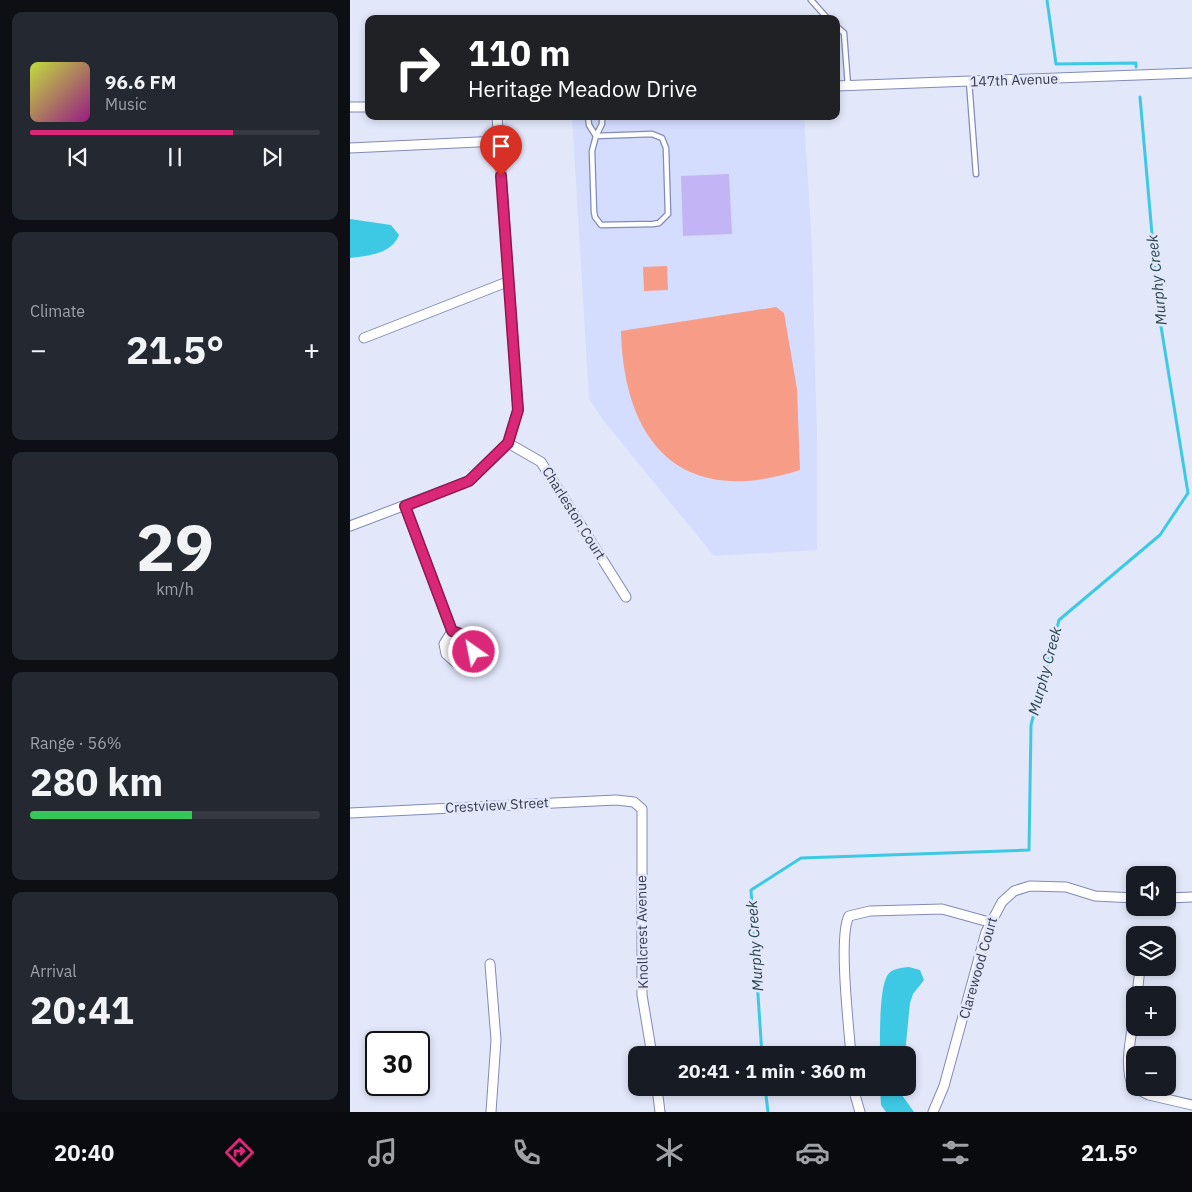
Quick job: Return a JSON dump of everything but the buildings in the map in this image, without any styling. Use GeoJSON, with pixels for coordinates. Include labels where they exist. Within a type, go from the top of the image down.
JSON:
{"type":"FeatureCollection","features":[{"type":"Feature","properties":{"kind":"street","name":"147th Avenue"},"geometry":{"type":"LineString","coordinates":[[840,86],[1192,73]]}},
{"type":"Feature","properties":{"kind":"street"},"geometry":{"type":"LineString","coordinates":[[350,108],[365,107]]}},
{"type":"Feature","properties":{"kind":"street"},"geometry":{"type":"LineString","coordinates":[[350,526],[469,481],[508,443],[518,410],[507,282],[497,120]]}},
{"type":"Feature","properties":{"kind":"street"},"geometry":{"type":"LineString","coordinates":[[350,148],[499,141]]}},
{"type":"Feature","properties":{"kind":"street"},"geometry":{"type":"LineString","coordinates":[[364,338],[507,282]]}},
{"type":"Feature","properties":{"kind":"street","name":"Charleston Court"},"geometry":{"type":"LineString","coordinates":[[508,443],[541,462],[626,597]]}},
{"type":"Feature","properties":{"kind":"street"},"geometry":{"type":"LineString","coordinates":[[405,506],[452,631]]}},
{"type":"Feature","properties":{"kind":"street","name":"Crestview Street"},"geometry":{"type":"LineString","coordinates":[[350,812],[616,800],[634,802],[642,809]]}},
{"type":"Feature","properties":{"kind":"street","name":"Knollcrest Avenue"},"geometry":{"type":"LineString","coordinates":[[642,809],[642,995],[650,1046]]}},
{"type":"Feature","properties":{"kind":"street","name":"Clarewood Court"},"geometry":{"type":"LineString","coordinates":[[932,1112],[944,1086],[990,922],[1002,902],[1014,891],[1030,886],[1066,887],[1095,896],[1126,898]]}},
{"type":"Feature","properties":{"kind":"street"},"geometry":{"type":"LineString","coordinates":[[1176,898],[1192,897]]}},
{"type":"Feature","properties":{"kind":"street"},"geometry":{"type":"LineString","coordinates":[[850,1046],[845,968],[845,932],[849,916],[870,910],[942,909],[990,922]]}},
{"type":"Feature","properties":{"kind":"street"},"geometry":{"type":"LineString","coordinates":[[490,964],[496,1040],[491,1112]]}},
{"type":"Feature","properties":{"kind":"street"},"geometry":{"type":"LineString","coordinates":[[1132,1036],[1129,1073],[1133,1087],[1149,1095],[1192,1105]]}},
{"type":"Feature","properties":{"kind":"street"},"geometry":{"type":"LineString","coordinates":[[658,1096],[660,1112]]}},
{"type":"Feature","properties":{"kind":"street"},"geometry":{"type":"LineString","coordinates":[[855,1096],[860,1112]]}},
{"type":"Feature","properties":{"kind":"lane"},"geometry":{"type":"LineString","coordinates":[[811,0],[824,15]]}},
{"type":"Feature","properties":{"kind":"lane"},"geometry":{"type":"LineString","coordinates":[[840,30],[844,33],[848,86]]}},
{"type":"Feature","properties":{"kind":"lane"},"geometry":{"type":"LineString","coordinates":[[969,82],[976,174]]}},
{"type":"Feature","properties":{"kind":"lane"},"geometry":{"type":"LineString","coordinates":[[588,120],[589,125],[596,136]]}},
{"type":"Feature","properties":{"kind":"lane"},"geometry":{"type":"LineString","coordinates":[[596,136],[652,134],[662,138],[666,148],[668,200],[668,214],[665,219],[659,223],[634,225],[606,226],[597,222],[594,212],[592,152],[596,136],[602,124],[602,120]]}},
{"type":"Feature","properties":{"kind":"shaded area"},"geometry":{"type":"Polygon","coordinates":[[[572,120],[804,120],[812,247],[817,437],[817,550],[714,556],[603,420],[589,399],[572,120]]]}},
{"type":"Feature","properties":{"kind":"shaded area"},"geometry":{"type":"Polygon","coordinates":[[[667,266],[668,290],[644,291],[643,267],[667,266]]]}},
{"type":"Feature","properties":{"kind":"shaded area"},"geometry":{"type":"Polygon","coordinates":[[[776,307],[784,313],[797,389],[800,470],[759,480],[723,480],[693,473],[668,458],[648,436],[634,407],[625,372],[621,331],[776,307]]]}},
{"type":"Feature","properties":{"kind":"water"},"geometry":{"type":"Polygon","coordinates":[[[350,219],[391,225],[399,235],[396,241],[385,250],[371,255],[350,258],[350,219]]]}},
{"type":"Feature","properties":{"kind":"water"},"geometry":{"type":"Polygon","coordinates":[[[909,967],[920,970],[924,980],[913,994],[910,1003],[906,1046],[880,1046],[880,1014],[884,983],[891,971],[909,967]]]}},
{"type":"Feature","properties":{"kind":"water"},"geometry":{"type":"Polygon","coordinates":[[[880,1096],[903,1096],[914,1112],[886,1112],[881,1105],[880,1096]]]}},
{"type":"Feature","properties":{"kind":"waterway","name":"Murphy Creek"},"geometry":{"type":"LineString","coordinates":[[1047,0],[1056,64],[1136,63],[1136,67]]}},
{"type":"Feature","properties":{"kind":"waterway","name":"Murphy Creek"},"geometry":{"type":"LineString","coordinates":[[761,1046],[751,890],[801,858],[1029,850],[1031,725],[1059,620],[1160,535],[1188,493],[1159,314],[1140,97]]}},
{"type":"Feature","properties":{"kind":"waterway","name":"Murphy Creek"},"geometry":{"type":"LineString","coordinates":[[766,1096],[768,1112]]}},
{"type":"Feature","properties":{"kind":"route"},"geometry":{"type":"LineString","coordinates":[[474,652],[469,637],[461,632],[452,631],[405,506],[469,481],[508,443],[518,410],[507,282],[501,176]]}}]}
